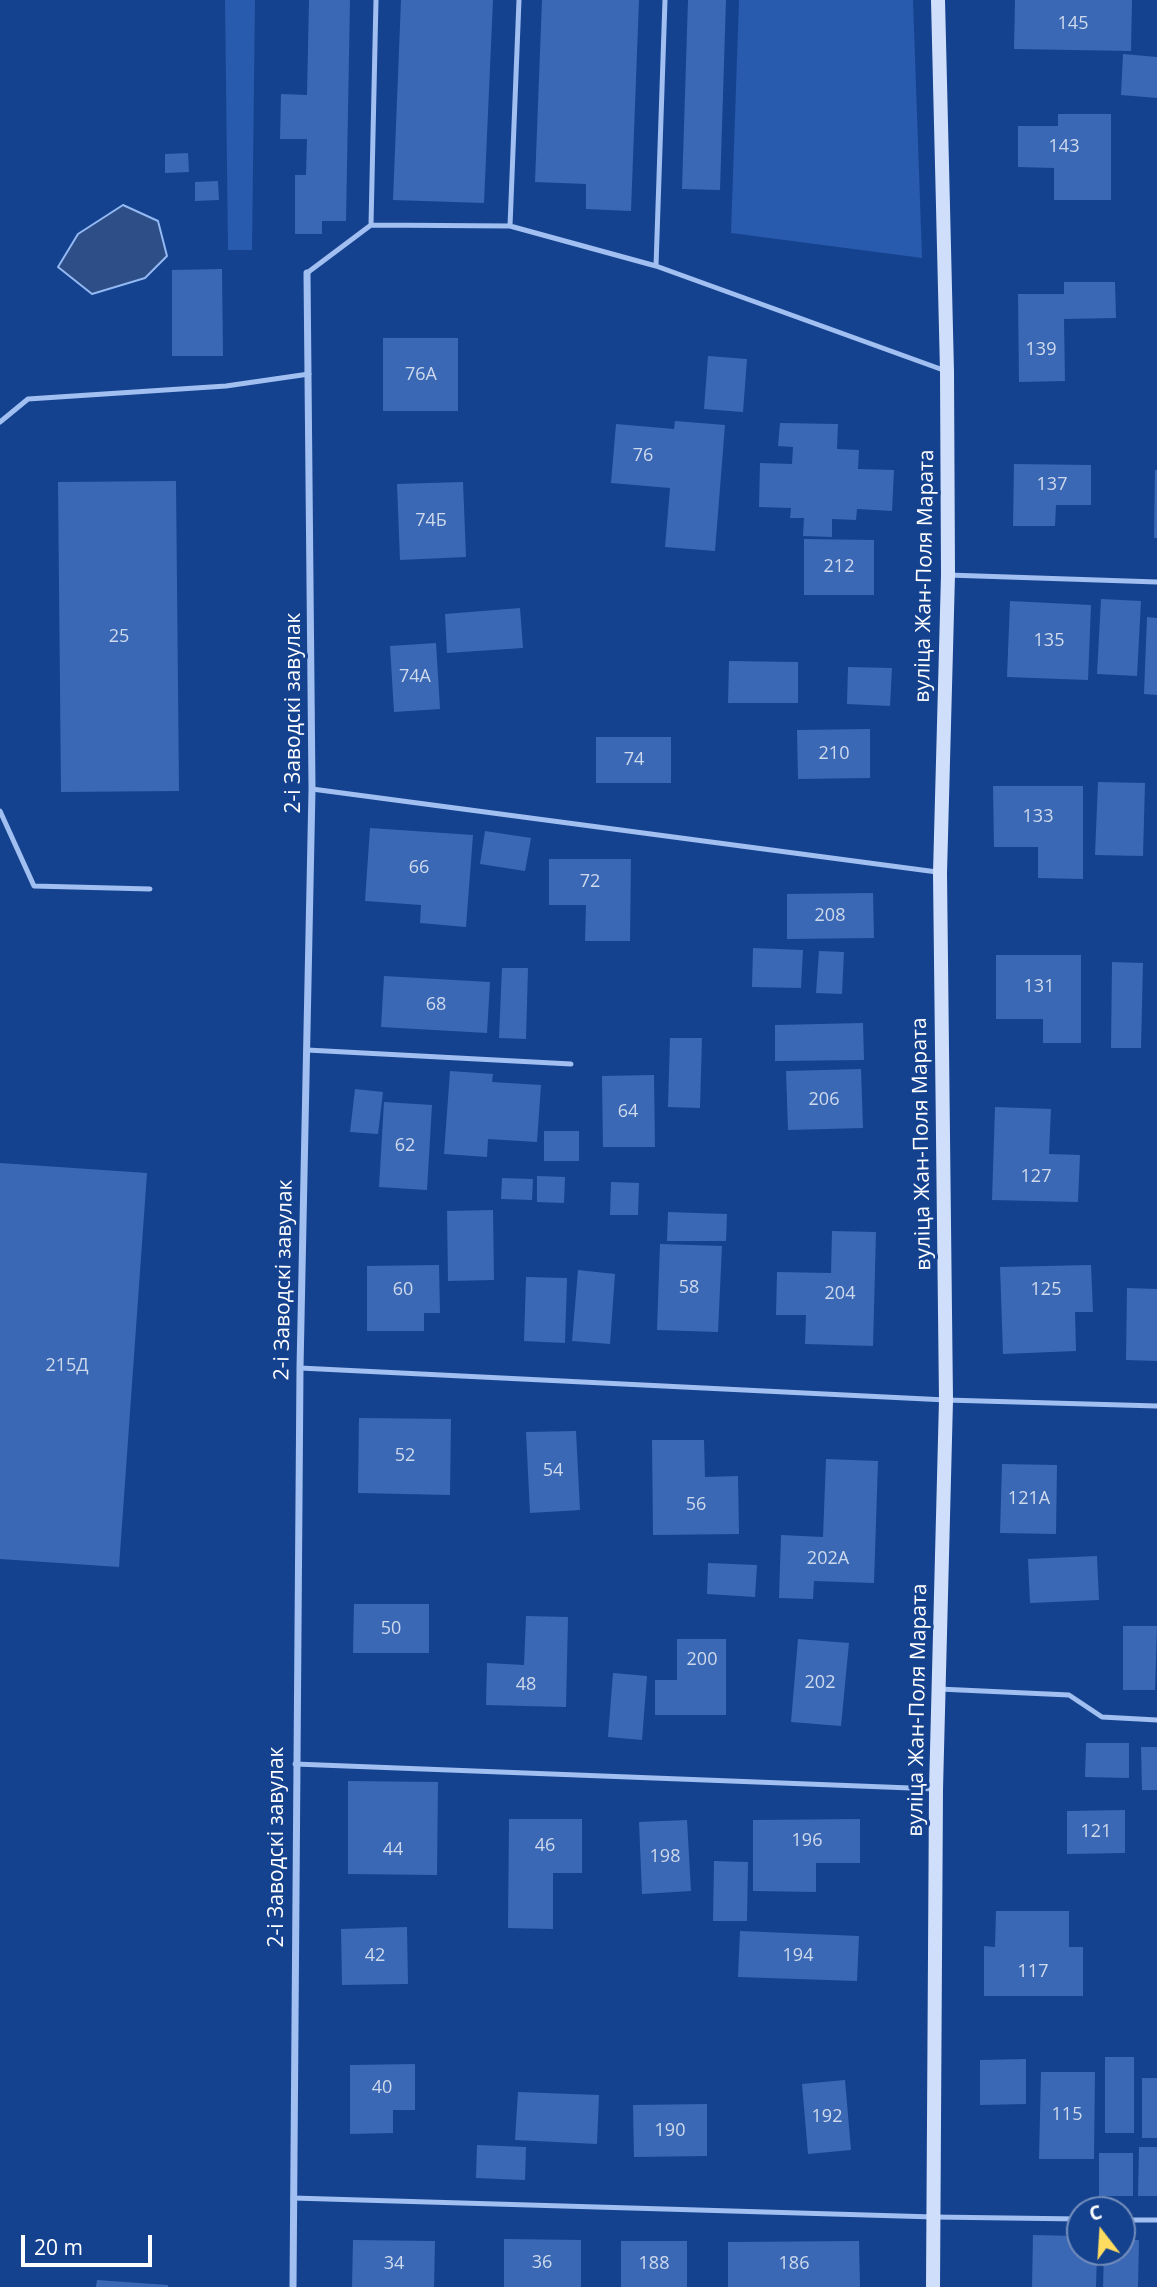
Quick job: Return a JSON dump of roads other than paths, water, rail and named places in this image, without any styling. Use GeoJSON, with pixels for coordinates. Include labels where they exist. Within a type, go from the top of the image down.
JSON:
{"type":"FeatureCollection","features":[{"type":"Feature","properties":{"kind":"street","name":"вуліца Жан-Поля Марата"},"geometry":{"type":"LineString","coordinates":[[933,2287],[936,1789],[946,1400],[940,873],[948,575],[947,371],[939,0]]}},
{"type":"Feature","properties":{"kind":"street","name":"2-і Заводскі завулак"},"geometry":{"type":"LineString","coordinates":[[293,2287],[300,1368],[312,789],[307,273]]}},
{"type":"Feature","properties":{"kind":"lane"},"geometry":{"type":"LineString","coordinates":[[371,225],[376,0]]}},
{"type":"Feature","properties":{"kind":"lane"},"geometry":{"type":"LineString","coordinates":[[510,226],[519,0]]}},
{"type":"Feature","properties":{"kind":"lane"},"geometry":{"type":"LineString","coordinates":[[656,266],[665,0]]}},
{"type":"Feature","properties":{"kind":"lane"},"geometry":{"type":"LineString","coordinates":[[307,273],[371,225],[510,226],[656,266],[947,371]]}},
{"type":"Feature","properties":{"kind":"lane"},"geometry":{"type":"LineString","coordinates":[[0,422],[27,399],[226,386],[309,374]]}},
{"type":"Feature","properties":{"kind":"lane"},"geometry":{"type":"LineString","coordinates":[[948,575],[1157,582]]}},
{"type":"Feature","properties":{"kind":"lane"},"geometry":{"type":"LineString","coordinates":[[312,789],[940,873]]}},
{"type":"Feature","properties":{"kind":"lane"},"geometry":{"type":"LineString","coordinates":[[0,811],[34,886],[150,889]]}},
{"type":"Feature","properties":{"kind":"lane"},"geometry":{"type":"LineString","coordinates":[[307,1049],[571,1064]]}},
{"type":"Feature","properties":{"kind":"lane"},"geometry":{"type":"LineString","coordinates":[[300,1368],[946,1400],[1157,1406]]}},
{"type":"Feature","properties":{"kind":"lane"},"geometry":{"type":"LineString","coordinates":[[939,1689],[1069,1695],[1102,1717],[1157,1720]]}},
{"type":"Feature","properties":{"kind":"lane"},"geometry":{"type":"LineString","coordinates":[[295,1763],[936,1789]]}},
{"type":"Feature","properties":{"kind":"lane"},"geometry":{"type":"LineString","coordinates":[[293,2198],[1066,2219]]}},
{"type":"Feature","properties":{"kind":"lane"},"geometry":{"type":"LineString","coordinates":[[1136,2220],[1157,2220]]}}]}
